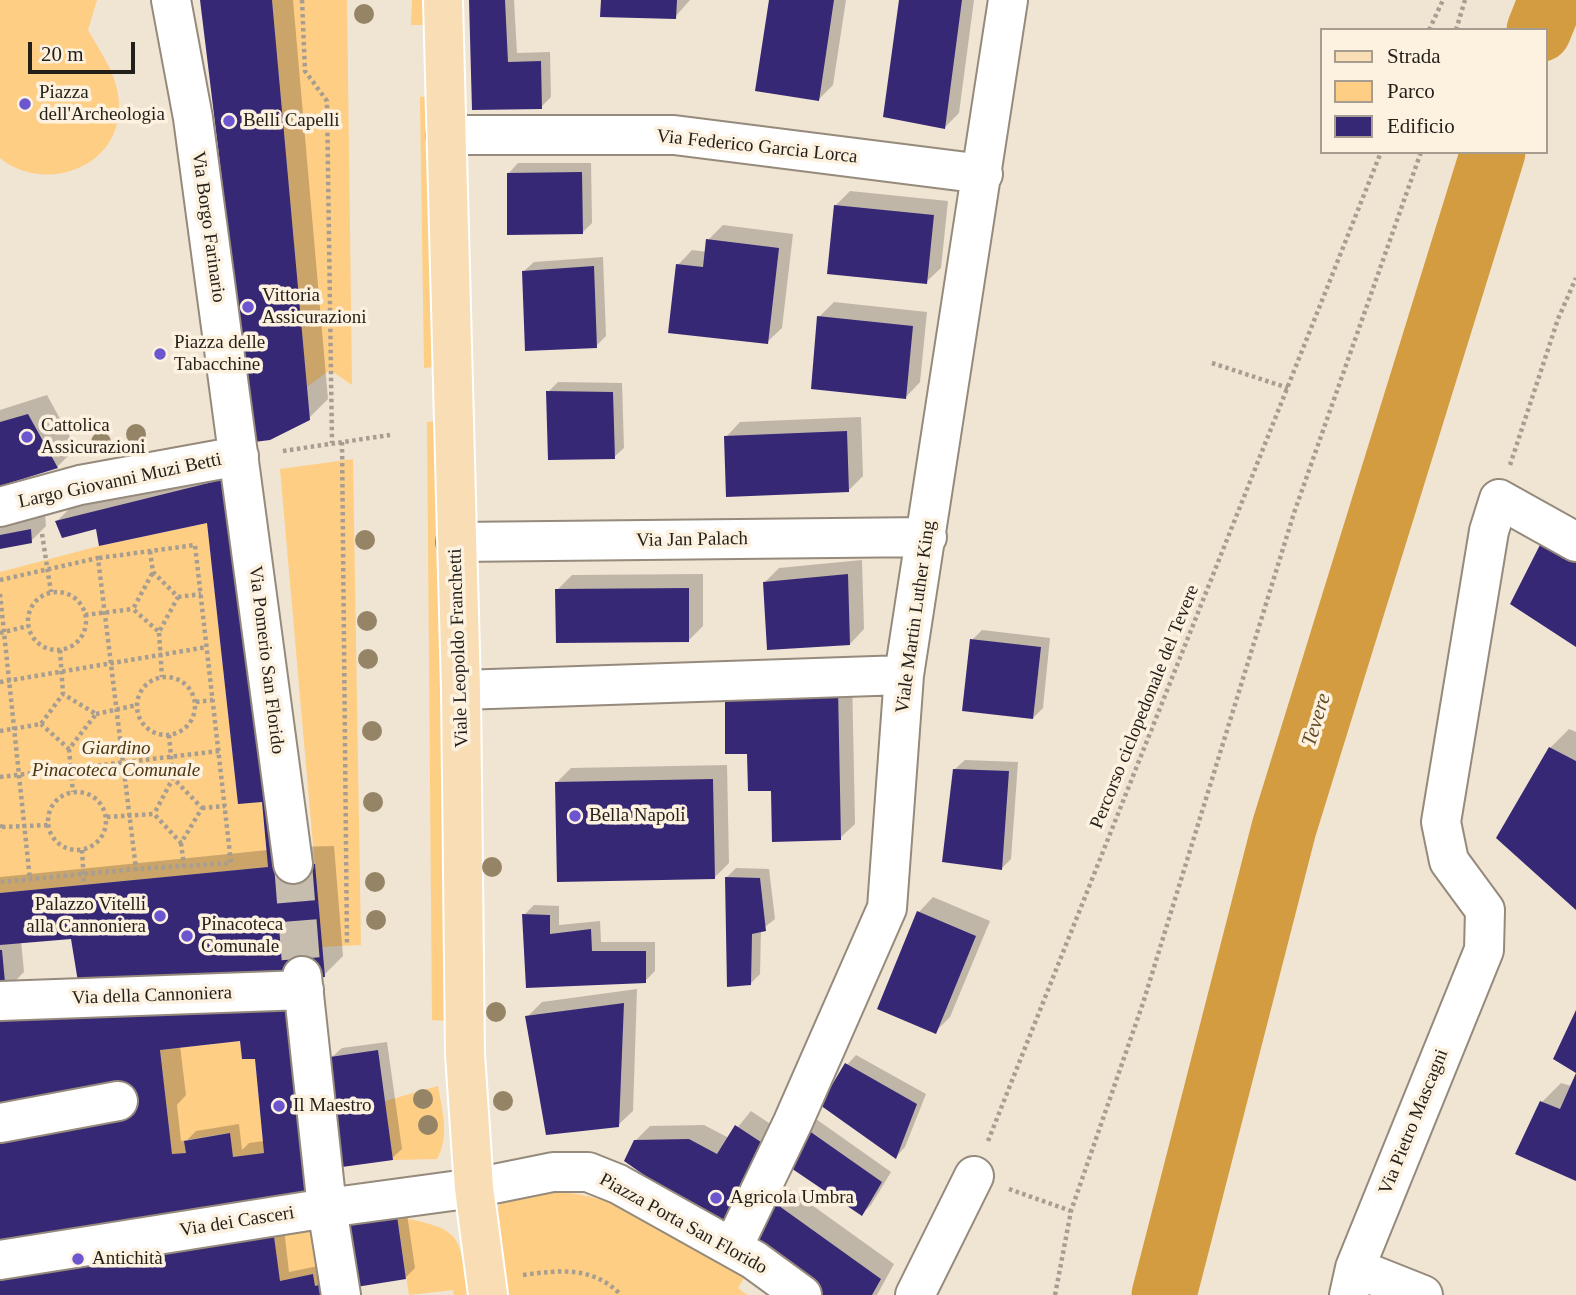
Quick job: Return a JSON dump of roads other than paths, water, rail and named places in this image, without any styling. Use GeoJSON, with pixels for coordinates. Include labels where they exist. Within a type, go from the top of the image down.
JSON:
{"type":"FeatureCollection","features":[{"type":"Feature","properties":{"kind":"main road","name":"Viale Leopoldo Franchetti"},"geometry":{"type":"LineString","coordinates":[[443,0],[461,690],[465,1055],[474,1188],[499,1286]]}},
{"type":"Feature","properties":{"kind":"street","name":"Via Borgo Farinario"},"geometry":{"type":"LineString","coordinates":[[171,0],[193,118],[239,456]]}},
{"type":"Feature","properties":{"kind":"street","name":"Viale Martin Luther King"},"geometry":{"type":"LineString","coordinates":[[733,1247],[793,1122],[887,908],[904,675],[1008,0]]}},
{"type":"Feature","properties":{"kind":"street","name":"Via Federico Garcia Lorca"},"geometry":{"type":"LineString","coordinates":[[446,135],[674,135],[983,174]]}},
{"type":"Feature","properties":{"kind":"street","name":"Largo Giovanni Muzi Betti"},"geometry":{"type":"LineString","coordinates":[[0,507],[80,485],[239,456]]}},
{"type":"Feature","properties":{"kind":"street","name":"Via Pomerio San Florido"},"geometry":{"type":"LineString","coordinates":[[239,456],[293,864]]}},
{"type":"Feature","properties":{"kind":"street","name":"Via Pietro Mascagni"},"geometry":{"type":"LineString","coordinates":[[1352,1281],[1484,950],[1485,910],[1449,861],[1441,822],[1489,531],[1499,499],[1576,542]]}},
{"type":"Feature","properties":{"kind":"street","name":"Via Jan Palach"},"geometry":{"type":"LineString","coordinates":[[456,542],[927,537]]}},
{"type":"Feature","properties":{"kind":"street"},"geometry":{"type":"LineString","coordinates":[[461,690],[904,675]]}},
{"type":"Feature","properties":{"kind":"street","name":"Via della Cannoniera"},"geometry":{"type":"LineString","coordinates":[[0,1001],[303,983],[327,1208]]}},
{"type":"Feature","properties":{"kind":"street"},"geometry":{"type":"LineString","coordinates":[[0,1123],[118,1101]]}},
{"type":"Feature","properties":{"kind":"street","name":"Piazza Porta San Florido"},"geometry":{"type":"LineString","coordinates":[[474,1188],[552,1172],[588,1172],[618,1184],[733,1247],[802,1295]]}},
{"type":"Feature","properties":{"kind":"street"},"geometry":{"type":"LineString","coordinates":[[915,1295],[974,1177]]}},
{"type":"Feature","properties":{"kind":"street","name":"Via dei Casceri"},"geometry":{"type":"LineString","coordinates":[[0,1260],[327,1208],[474,1188]]}},
{"type":"Feature","properties":{"kind":"street"},"geometry":{"type":"LineString","coordinates":[[327,1208],[341,1295]]}},
{"type":"Feature","properties":{"kind":"street"},"geometry":{"type":"LineString","coordinates":[[1352,1281],[1423,1295]]}},
{"type":"Feature","properties":{"kind":"waterway","name":"Tevere"},"geometry":{"type":"LineString","coordinates":[[1540,28],[1551,0]]}},
{"type":"Feature","properties":{"kind":"waterway","name":"Tevere"},"geometry":{"type":"LineString","coordinates":[[1164,1295],[1284,828],[1492,154]]}},
{"type":"Feature","properties":{"kind":"tunnel"},"geometry":{"type":"LineString","coordinates":[[293,864],[302,976]]}},
{"type":"Feature","properties":{"kind":"place","name":"Piazza dell'Archeologia"},"geometry":{"type":"Point","coordinates":[25,104]}},
{"type":"Feature","properties":{"kind":"place","name":"Belli Capelli"},"geometry":{"type":"Point","coordinates":[229,121]}},
{"type":"Feature","properties":{"kind":"place","name":"Vittoria Assicurazioni"},"geometry":{"type":"Point","coordinates":[248,307]}},
{"type":"Feature","properties":{"kind":"place","name":"Piazza delle Tabacchine"},"geometry":{"type":"Point","coordinates":[160,354]}},
{"type":"Feature","properties":{"kind":"place","name":"Cattolica Assicurazioni"},"geometry":{"type":"Point","coordinates":[27,437]}},
{"type":"Feature","properties":{"kind":"place","name":"Bella Napoli"},"geometry":{"type":"Point","coordinates":[575,816]}},
{"type":"Feature","properties":{"kind":"place","name":"Palazzo Vitelli alla Cannoniera"},"geometry":{"type":"Point","coordinates":[160,916]}},
{"type":"Feature","properties":{"kind":"place","name":"Pinacoteca Comunale"},"geometry":{"type":"Point","coordinates":[187,936]}},
{"type":"Feature","properties":{"kind":"place","name":"Il Maestro"},"geometry":{"type":"Point","coordinates":[279,1106]}},
{"type":"Feature","properties":{"kind":"place","name":"Agricola Umbra"},"geometry":{"type":"Point","coordinates":[716,1198]}},
{"type":"Feature","properties":{"kind":"place","name":"Antichità"},"geometry":{"type":"Point","coordinates":[78,1259]}},
{"type":"Feature","properties":{"kind":"park label","name":"Giardino Pinacoteca Comunale"},"geometry":{"type":"Point","coordinates":[116,760]}}]}
